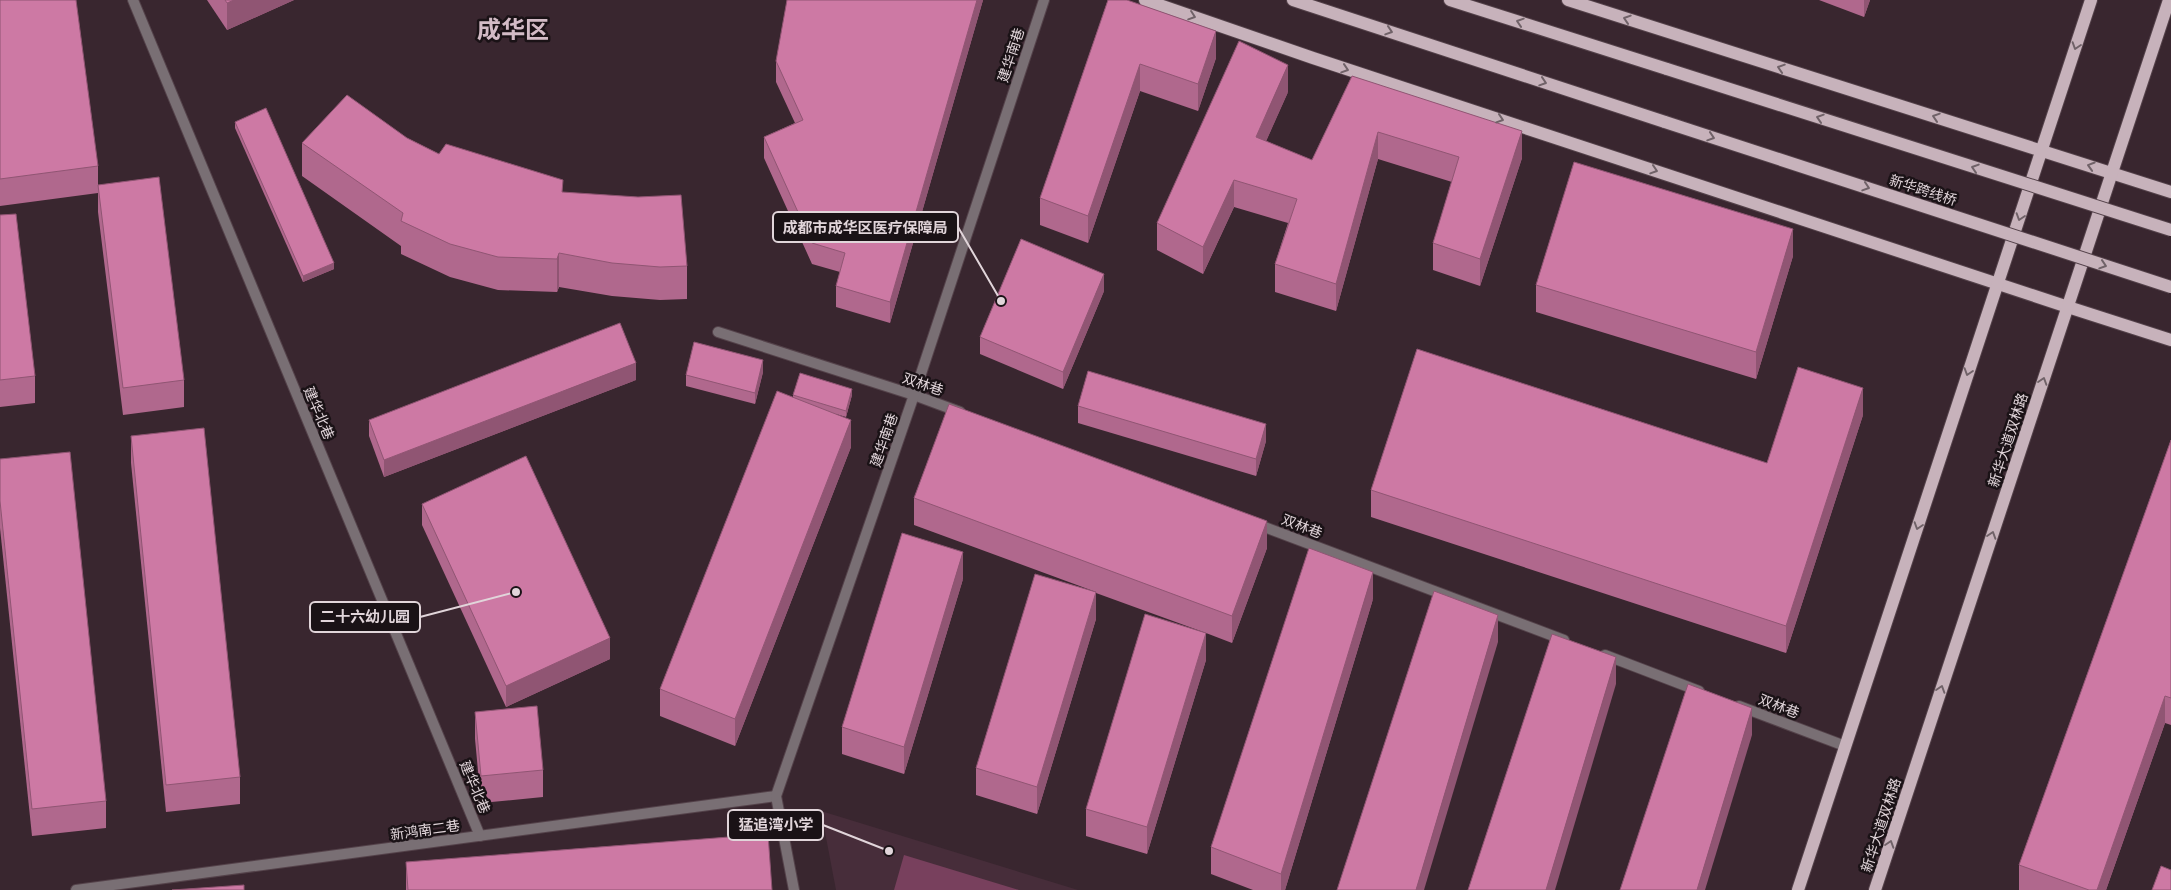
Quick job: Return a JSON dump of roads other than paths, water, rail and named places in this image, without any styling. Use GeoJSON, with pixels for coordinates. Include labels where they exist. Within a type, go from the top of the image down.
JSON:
{"type":"FeatureCollection","features":[{"type":"Feature","properties":{"kind":"main road"},"geometry":{"type":"LineString","coordinates":[[1146,0],[1323,61],[2171,340]]}},
{"type":"Feature","properties":{"kind":"main road","name":"新华跨线桥"},"geometry":{"type":"LineString","coordinates":[[1293,0],[2171,287]]}},
{"type":"Feature","properties":{"kind":"main road"},"geometry":{"type":"LineString","coordinates":[[1450,0],[2171,230]]}},
{"type":"Feature","properties":{"kind":"main road"},"geometry":{"type":"LineString","coordinates":[[1568,0],[2171,192]]}},
{"type":"Feature","properties":{"kind":"main road"},"geometry":{"type":"LineString","coordinates":[[1798,890],[2091,0]]}},
{"type":"Feature","properties":{"kind":"main road","name":"新华大道双林路"},"geometry":{"type":"LineString","coordinates":[[1875,890],[2169,0]]}},
{"type":"Feature","properties":{"kind":"street","name":"建华北巷"},"geometry":{"type":"LineString","coordinates":[[133,0],[480,836]]}},
{"type":"Feature","properties":{"kind":"street","name":"建华南巷"},"geometry":{"type":"LineString","coordinates":[[794,890],[776,796],[914,394],[1044,0]]}},
{"type":"Feature","properties":{"kind":"street","name":"双林巷"},"geometry":{"type":"LineString","coordinates":[[718,332],[914,394],[970,416]]}},
{"type":"Feature","properties":{"kind":"street","name":"双林巷"},"geometry":{"type":"LineString","coordinates":[[1240,518],[1575,644]]}},
{"type":"Feature","properties":{"kind":"street"},"geometry":{"type":"LineString","coordinates":[[1594,651],[1706,693]]}},
{"type":"Feature","properties":{"kind":"street","name":"双林巷"},"geometry":{"type":"LineString","coordinates":[[1734,704],[1845,746]]}},
{"type":"Feature","properties":{"kind":"street","name":"新鸿南二巷"},"geometry":{"type":"LineString","coordinates":[[82,890],[776,796]]}},
{"type":"Feature","properties":{"kind":"place","name":"成都市成华区医疗保障局"},"geometry":{"type":"Point","coordinates":[1001,301]}},
{"type":"Feature","properties":{"kind":"place","name":"二十六幼儿园"},"geometry":{"type":"Point","coordinates":[516,592]}},
{"type":"Feature","properties":{"kind":"place","name":"猛追湾小学"},"geometry":{"type":"Point","coordinates":[889,851]}},
{"type":"Feature","properties":{"kind":"district","name":"成华区"},"geometry":{"type":"Point","coordinates":[513,30]}}]}
